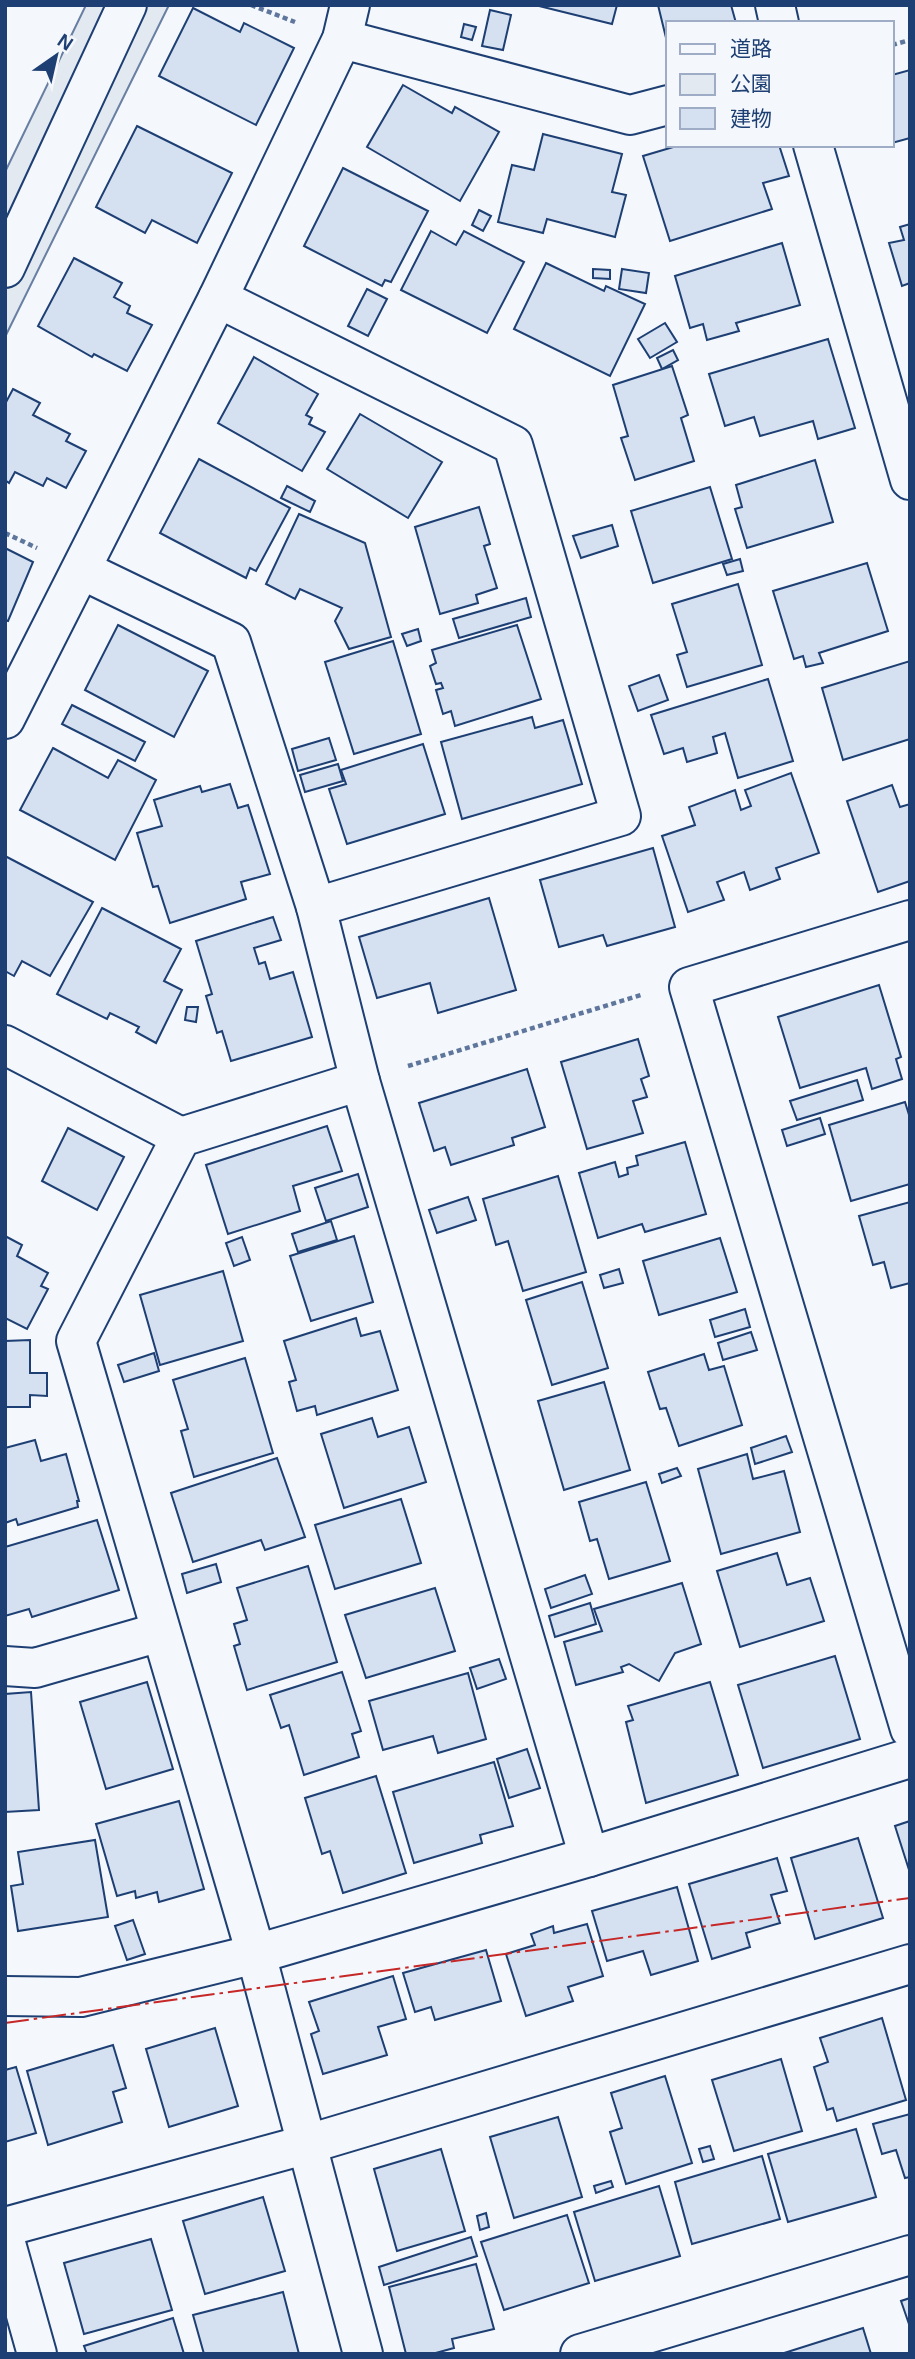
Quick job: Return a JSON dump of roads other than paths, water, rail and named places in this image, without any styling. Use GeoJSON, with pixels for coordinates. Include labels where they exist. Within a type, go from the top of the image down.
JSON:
{"type":"FeatureCollection","features":[{"type":"Feature","properties":{"kind":"street"},"geometry":{"type":"LineString","coordinates":[[5,268],[127,5]]}},
{"type":"Feature","properties":{"kind":"street"},"geometry":{"type":"LineString","coordinates":[[5,719],[218,298],[346,22],[630,115],[666,106]]}},
{"type":"Feature","properties":{"kind":"street"},"geometry":{"type":"LineString","coordinates":[[814,147],[910,480]]}},
{"type":"Feature","properties":{"kind":"street"},"geometry":{"type":"LineString","coordinates":[[218,298],[513,445],[621,817],[316,907]]}},
{"type":"Feature","properties":{"kind":"street"},"geometry":{"type":"LineString","coordinates":[[82,570],[231,642],[316,907],[360,1081],[589,1857]]}},
{"type":"Feature","properties":{"kind":"street"},"geometry":{"type":"LineString","coordinates":[[910,919],[689,987],[910,1730]]}},
{"type":"Feature","properties":{"kind":"street"},"geometry":{"type":"LineString","coordinates":[[5,1045],[181,1136],[360,1081]]}},
{"type":"Feature","properties":{"kind":"street"},"geometry":{"type":"LineString","coordinates":[[181,1136],[76,1341],[256,1954],[363,2354]]}},
{"type":"Feature","properties":{"kind":"street"},"geometry":{"type":"LineString","coordinates":[[5,1666],[35,1668],[160,1632]]}},
{"type":"Feature","properties":{"kind":"street"},"geometry":{"type":"LineString","coordinates":[[5,1996],[81,1997],[256,1954],[589,1857],[910,1758]]}},
{"type":"Feature","properties":{"kind":"street"},"geometry":{"type":"LineString","coordinates":[[5,2227],[308,2144],[910,1964]]}},
{"type":"Feature","properties":{"kind":"street"},"geometry":{"type":"LineString","coordinates":[[5,2240],[37,2354]]}},
{"type":"Feature","properties":{"kind":"street"},"geometry":{"type":"LineString","coordinates":[[580,2354],[910,2255]]}}]}
